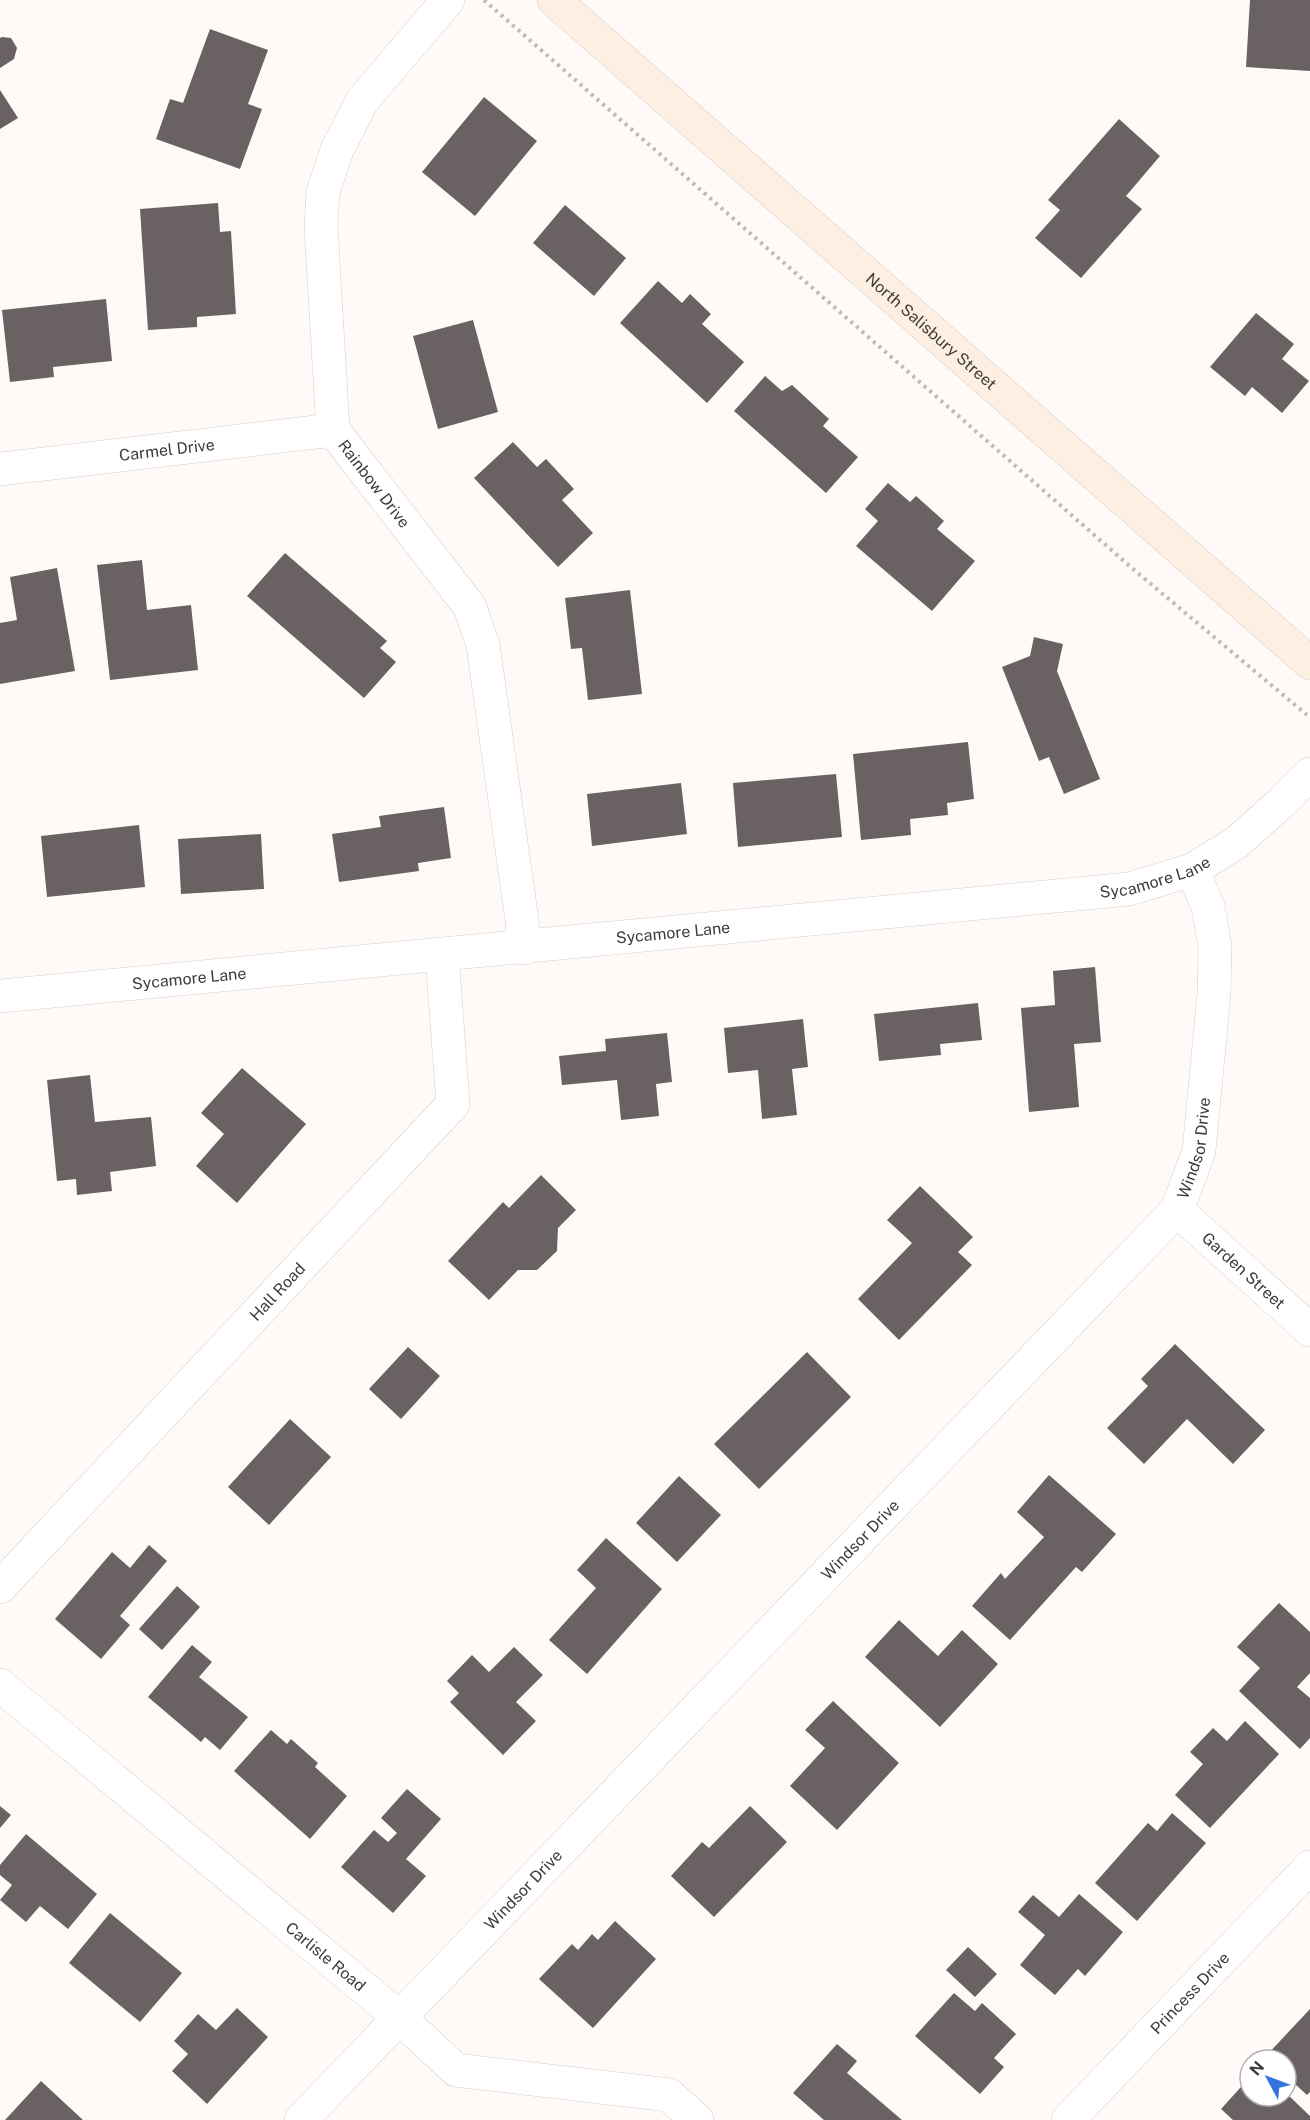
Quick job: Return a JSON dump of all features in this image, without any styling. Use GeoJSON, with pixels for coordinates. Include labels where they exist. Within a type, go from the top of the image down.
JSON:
{"type":"FeatureCollection","features":[{"type":"Feature","properties":{"kind":"street","name":"Rainbow Drive"},"geometry":{"type":"LineString","coordinates":[[448,0],[362,101],[337,150],[323,192],[321,227],[333,430],[470,607],[483,645],[524,948]]}},
{"type":"Feature","properties":{"kind":"street","name":"North Salisbury Street"},"geometry":{"type":"LineString","coordinates":[[554,0],[1045,433],[1310,663]]}},
{"type":"Feature","properties":{"kind":"street","name":"Carmel Drive"},"geometry":{"type":"LineString","coordinates":[[0,469],[333,430]]}},
{"type":"Feature","properties":{"kind":"street","name":"Sycamore Lane"},"geometry":{"type":"LineString","coordinates":[[0,996],[1129,889],[1192,870],[1236,843],[1310,774]]}},
{"type":"Feature","properties":{"kind":"street","name":"Windsor Drive"},"geometry":{"type":"LineString","coordinates":[[301,2120],[1177,1210],[1199,1151],[1214,994],[1215,947],[1208,906],[1192,870]]}},
{"type":"Feature","properties":{"kind":"street","name":"Hall Road"},"geometry":{"type":"LineString","coordinates":[[0,1587],[453,1104],[442,955]]}},
{"type":"Feature","properties":{"kind":"street","name":"Garden Street"},"geometry":{"type":"LineString","coordinates":[[1177,1210],[1310,1330]]}},
{"type":"Feature","properties":{"kind":"street","name":"Carlisle Road"},"geometry":{"type":"LineString","coordinates":[[0,1685],[400,2018],[456,2070],[669,2095],[697,2120]]}},
{"type":"Feature","properties":{"kind":"street","name":"Princess Drive"},"geometry":{"type":"LineString","coordinates":[[1068,2120],[1310,1867]]}},
{"type":"Feature","properties":{"kind":"path"},"geometry":{"type":"LineString","coordinates":[[484,0],[1133,569],[1307,715]]}},
{"type":"Feature","properties":{"kind":"building"},"geometry":{"type":"Polygon","coordinates":[[[1250,0],[1310,0],[1310,71],[1246,67],[1250,0]]]}},
{"type":"Feature","properties":{"kind":"building"},"geometry":{"type":"Polygon","coordinates":[[[210,29],[268,50],[248,104],[262,109],[240,169],[156,139],[170,99],[183,103],[210,29]]]}},
{"type":"Feature","properties":{"kind":"building"},"geometry":{"type":"Polygon","coordinates":[[[0,38],[11,38],[17,48],[14,59],[0,68],[0,38]]]}},
{"type":"Feature","properties":{"kind":"building"},"geometry":{"type":"Polygon","coordinates":[[[0,90],[18,118],[0,129],[0,90]]]}},
{"type":"Feature","properties":{"kind":"building"},"geometry":{"type":"Polygon","coordinates":[[[484,97],[537,141],[475,216],[422,172],[484,97]]]}},
{"type":"Feature","properties":{"kind":"building"},"geometry":{"type":"Polygon","coordinates":[[[1119,119],[1160,156],[1126,196],[1142,209],[1081,278],[1035,238],[1060,210],[1048,200],[1119,119]]]}},
{"type":"Feature","properties":{"kind":"building"},"geometry":{"type":"Polygon","coordinates":[[[218,203],[220,232],[231,231],[236,314],[197,317],[197,327],[148,330],[140,209],[218,203]]]}},
{"type":"Feature","properties":{"kind":"building"},"geometry":{"type":"Polygon","coordinates":[[[565,205],[626,258],[594,296],[533,243],[565,205]]]}},
{"type":"Feature","properties":{"kind":"building"},"geometry":{"type":"Polygon","coordinates":[[[658,281],[682,303],[690,294],[711,314],[702,324],[744,362],[707,403],[620,323],[658,281]]]}},
{"type":"Feature","properties":{"kind":"building"},"geometry":{"type":"Polygon","coordinates":[[[106,299],[112,361],[53,367],[54,377],[10,382],[2,310],[106,299]]]}},
{"type":"Feature","properties":{"kind":"building"},"geometry":{"type":"Polygon","coordinates":[[[1256,313],[1294,344],[1282,359],[1309,381],[1282,413],[1252,387],[1245,396],[1210,367],[1256,313]]]}},
{"type":"Feature","properties":{"kind":"building"},"geometry":{"type":"Polygon","coordinates":[[[473,320],[498,412],[438,429],[413,336],[473,320]]]}},
{"type":"Feature","properties":{"kind":"building"},"geometry":{"type":"Polygon","coordinates":[[[765,376],[782,391],[792,385],[829,419],[823,426],[858,457],[826,493],[734,411],[765,376]]]}},
{"type":"Feature","properties":{"kind":"building"},"geometry":{"type":"Polygon","coordinates":[[[513,442],[537,467],[546,459],[574,489],[562,500],[593,533],[558,567],[474,478],[513,442]]]}},
{"type":"Feature","properties":{"kind":"building"},"geometry":{"type":"Polygon","coordinates":[[[888,483],[910,502],[916,496],[944,521],[937,529],[975,561],[932,611],[856,546],[878,521],[865,509],[888,483]]]}},
{"type":"Feature","properties":{"kind":"building"},"geometry":{"type":"Polygon","coordinates":[[[285,553],[387,641],[380,648],[396,662],[364,698],[247,596],[285,553]]]}},
{"type":"Feature","properties":{"kind":"building"},"geometry":{"type":"Polygon","coordinates":[[[142,560],[147,610],[191,605],[198,670],[110,680],[97,565],[142,560]]]}},
{"type":"Feature","properties":{"kind":"building"},"geometry":{"type":"Polygon","coordinates":[[[57,568],[75,671],[0,684],[0,623],[17,620],[10,577],[57,568]]]}},
{"type":"Feature","properties":{"kind":"building"},"geometry":{"type":"Polygon","coordinates":[[[630,590],[642,694],[588,700],[582,648],[571,649],[565,598],[630,590]]]}},
{"type":"Feature","properties":{"kind":"building"},"geometry":{"type":"Polygon","coordinates":[[[1034,637],[1063,644],[1057,671],[1100,779],[1064,794],[1049,757],[1039,761],[1002,667],[1030,656],[1034,637]]]}},
{"type":"Feature","properties":{"kind":"building"},"geometry":{"type":"Polygon","coordinates":[[[968,742],[974,799],[947,803],[948,815],[910,819],[911,835],[861,840],[853,754],[968,742]]]}},
{"type":"Feature","properties":{"kind":"building"},"geometry":{"type":"Polygon","coordinates":[[[836,774],[842,837],[738,847],[733,783],[836,774]]]}},
{"type":"Feature","properties":{"kind":"building"},"geometry":{"type":"Polygon","coordinates":[[[681,783],[687,834],[592,846],[587,794],[681,783]]]}},
{"type":"Feature","properties":{"kind":"building"},"geometry":{"type":"Polygon","coordinates":[[[444,807],[451,858],[418,863],[419,871],[339,882],[332,834],[381,827],[379,816],[444,807]]]}},
{"type":"Feature","properties":{"kind":"building"},"geometry":{"type":"Polygon","coordinates":[[[139,825],[145,887],[47,897],[41,836],[139,825]]]}},
{"type":"Feature","properties":{"kind":"building"},"geometry":{"type":"Polygon","coordinates":[[[261,834],[264,889],[181,894],[178,839],[261,834]]]}},
{"type":"Feature","properties":{"kind":"building"},"geometry":{"type":"Polygon","coordinates":[[[1095,967],[1101,1042],[1074,1044],[1079,1107],[1029,1112],[1021,1008],[1055,1005],[1053,971],[1095,967]]]}},
{"type":"Feature","properties":{"kind":"building"},"geometry":{"type":"Polygon","coordinates":[[[978,1003],[982,1040],[940,1044],[941,1055],[879,1061],[874,1014],[978,1003]]]}},
{"type":"Feature","properties":{"kind":"building"},"geometry":{"type":"Polygon","coordinates":[[[803,1019],[808,1067],[792,1069],[797,1115],[762,1119],[758,1070],[728,1073],[724,1028],[803,1019]]]}},
{"type":"Feature","properties":{"kind":"building"},"geometry":{"type":"Polygon","coordinates":[[[667,1033],[672,1082],[656,1084],[659,1116],[621,1120],[617,1080],[562,1085],[559,1056],[606,1051],[605,1039],[667,1033]]]}},
{"type":"Feature","properties":{"kind":"building"},"geometry":{"type":"Polygon","coordinates":[[[242,1068],[306,1124],[237,1203],[196,1166],[224,1134],[201,1113],[242,1068]]]}},
{"type":"Feature","properties":{"kind":"building"},"geometry":{"type":"Polygon","coordinates":[[[90,1075],[95,1122],[151,1117],[156,1166],[110,1172],[112,1191],[77,1195],[76,1179],[57,1181],[47,1080],[90,1075]]]}},
{"type":"Feature","properties":{"kind":"building"},"geometry":{"type":"Polygon","coordinates":[[[541,1175],[576,1210],[558,1228],[557,1251],[537,1270],[518,1270],[489,1300],[448,1261],[503,1202],[509,1208],[541,1175]]]}},
{"type":"Feature","properties":{"kind":"building"},"geometry":{"type":"Polygon","coordinates":[[[920,1186],[973,1237],[958,1252],[972,1265],[899,1340],[858,1299],[912,1243],[887,1220],[920,1186]]]}},
{"type":"Feature","properties":{"kind":"building"},"geometry":{"type":"Polygon","coordinates":[[[1175,1344],[1265,1430],[1233,1464],[1187,1419],[1144,1464],[1107,1428],[1148,1386],[1141,1379],[1175,1344]]]}},
{"type":"Feature","properties":{"kind":"building"},"geometry":{"type":"Polygon","coordinates":[[[408,1347],[440,1376],[401,1419],[369,1389],[408,1347]]]}},
{"type":"Feature","properties":{"kind":"building"},"geometry":{"type":"Polygon","coordinates":[[[807,1352],[851,1397],[759,1489],[714,1444],[807,1352]]]}},
{"type":"Feature","properties":{"kind":"building"},"geometry":{"type":"Polygon","coordinates":[[[290,1419],[331,1457],[269,1525],[228,1487],[290,1419]]]}},
{"type":"Feature","properties":{"kind":"building"},"geometry":{"type":"Polygon","coordinates":[[[1049,1475],[1116,1534],[1082,1572],[1076,1567],[1010,1640],[972,1606],[1001,1573],[1005,1579],[1044,1537],[1017,1512],[1049,1475]]]}},
{"type":"Feature","properties":{"kind":"building"},"geometry":{"type":"Polygon","coordinates":[[[679,1476],[721,1515],[677,1562],[636,1523],[679,1476]]]}},
{"type":"Feature","properties":{"kind":"building"},"geometry":{"type":"Polygon","coordinates":[[[606,1538],[662,1589],[587,1674],[549,1640],[596,1588],[577,1570],[606,1538]]]}},
{"type":"Feature","properties":{"kind":"building"},"geometry":{"type":"Polygon","coordinates":[[[149,1545],[167,1561],[120,1616],[130,1625],[101,1659],[55,1619],[112,1552],[130,1568],[149,1545]]]}},
{"type":"Feature","properties":{"kind":"building"},"geometry":{"type":"Polygon","coordinates":[[[177,1586],[200,1607],[162,1650],[139,1629],[177,1586]]]}},
{"type":"Feature","properties":{"kind":"building"},"geometry":{"type":"Polygon","coordinates":[[[1279,1603],[1310,1632],[1310,1673],[1297,1687],[1310,1698],[1310,1738],[1300,1749],[1239,1691],[1260,1668],[1237,1647],[1279,1603]]]}},
{"type":"Feature","properties":{"kind":"building"},"geometry":{"type":"Polygon","coordinates":[[[899,1620],[938,1656],[962,1630],[998,1664],[940,1727],[865,1657],[899,1620]]]}},
{"type":"Feature","properties":{"kind":"building"},"geometry":{"type":"Polygon","coordinates":[[[192,1645],[212,1662],[199,1677],[248,1717],[220,1750],[205,1737],[201,1742],[148,1697],[192,1645]]]}},
{"type":"Feature","properties":{"kind":"building"},"geometry":{"type":"Polygon","coordinates":[[[514,1647],[543,1675],[516,1702],[536,1721],[503,1755],[450,1702],[459,1693],[447,1681],[472,1655],[489,1672],[514,1647]]]}},
{"type":"Feature","properties":{"kind":"building"},"geometry":{"type":"Polygon","coordinates":[[[833,1701],[899,1763],[837,1830],[790,1786],[825,1748],[805,1730],[833,1701]]]}},
{"type":"Feature","properties":{"kind":"building"},"geometry":{"type":"Polygon","coordinates":[[[1245,1721],[1279,1754],[1210,1828],[1175,1795],[1203,1764],[1190,1752],[1213,1728],[1227,1741],[1245,1721]]]}},
{"type":"Feature","properties":{"kind":"building"},"geometry":{"type":"Polygon","coordinates":[[[271,1730],[287,1744],[291,1739],[318,1763],[315,1767],[347,1796],[310,1839],[234,1771],[271,1730]]]}},
{"type":"Feature","properties":{"kind":"building"},"geometry":{"type":"Polygon","coordinates":[[[407,1789],[441,1819],[406,1859],[426,1876],[393,1913],[341,1867],[374,1830],[388,1842],[397,1833],[381,1818],[407,1789]]]}},
{"type":"Feature","properties":{"kind":"building"},"geometry":{"type":"Polygon","coordinates":[[[0,1806],[11,1815],[0,1828],[0,1806]]]}},
{"type":"Feature","properties":{"kind":"building"},"geometry":{"type":"Polygon","coordinates":[[[750,1806],[787,1842],[714,1917],[671,1876],[702,1842],[709,1848],[750,1806]]]}},
{"type":"Feature","properties":{"kind":"building"},"geometry":{"type":"Polygon","coordinates":[[[1172,1813],[1206,1843],[1137,1921],[1095,1883],[1148,1823],[1157,1831],[1172,1813]]]}},
{"type":"Feature","properties":{"kind":"building"},"geometry":{"type":"Polygon","coordinates":[[[26,1834],[97,1894],[68,1929],[40,1906],[26,1922],[0,1900],[12,1885],[0,1875],[0,1865],[26,1834]]]}},
{"type":"Feature","properties":{"kind":"building"},"geometry":{"type":"Polygon","coordinates":[[[1079,1894],[1123,1932],[1085,1976],[1078,1969],[1055,1995],[1020,1965],[1045,1935],[1018,1912],[1033,1895],[1059,1917],[1079,1894]]]}},
{"type":"Feature","properties":{"kind":"building"},"geometry":{"type":"Polygon","coordinates":[[[110,1913],[182,1973],[140,2022],[69,1963],[110,1913]]]}},
{"type":"Feature","properties":{"kind":"building"},"geometry":{"type":"Polygon","coordinates":[[[615,1921],[656,1959],[593,2028],[539,1979],[572,1944],[578,1950],[592,1934],[598,1940],[615,1921]]]}},
{"type":"Feature","properties":{"kind":"building"},"geometry":{"type":"Polygon","coordinates":[[[968,1947],[997,1974],[975,1997],[946,1970],[968,1947]]]}},
{"type":"Feature","properties":{"kind":"building"},"geometry":{"type":"Polygon","coordinates":[[[954,1993],[975,2011],[982,2003],[1016,2034],[994,2058],[1004,2067],[980,2094],[915,2036],[954,1993]]]}},
{"type":"Feature","properties":{"kind":"building"},"geometry":{"type":"Polygon","coordinates":[[[237,2008],[268,2037],[207,2104],[172,2071],[188,2054],[174,2041],[198,2014],[216,2030],[237,2008]]]}},
{"type":"Feature","properties":{"kind":"building"},"geometry":{"type":"Polygon","coordinates":[[[1310,2009],[1310,2092],[1307,2095],[1298,2087],[1298,2048],[1273,2048],[1310,2009]]]}},
{"type":"Feature","properties":{"kind":"building"},"geometry":{"type":"Polygon","coordinates":[[[837,2044],[857,2061],[847,2073],[902,2120],[824,2120],[793,2093],[837,2044]]]}},
{"type":"Feature","properties":{"kind":"building"},"geometry":{"type":"Polygon","coordinates":[[[41,2081],[83,2120],[5,2120],[41,2081]]]}},
{"type":"Feature","properties":{"kind":"building"},"geometry":{"type":"Polygon","coordinates":[[[1238,2090],[1238,2108],[1298,2108],[1298,2104],[1310,2116],[1310,2120],[1233,2120],[1221,2109],[1238,2090]]]}}]}
